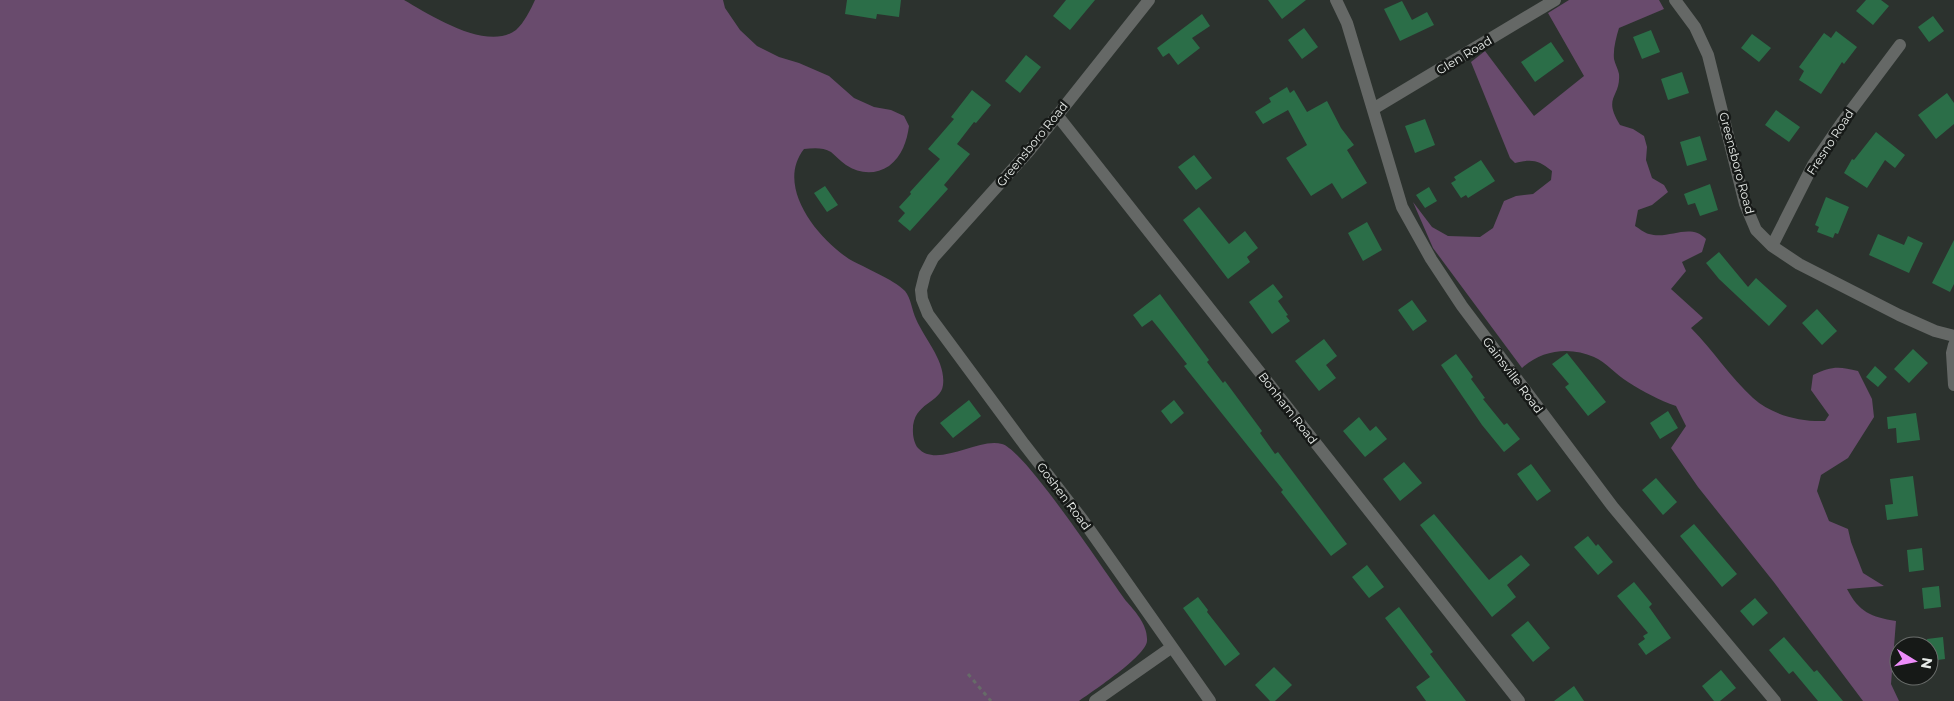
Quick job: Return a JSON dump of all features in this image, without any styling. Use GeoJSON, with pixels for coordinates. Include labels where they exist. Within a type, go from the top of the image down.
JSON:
{"type":"FeatureCollection","features":[{"type":"Feature","properties":{"kind":"street","name":"Greensboro Road"},"geometry":{"type":"LineString","coordinates":[[921,290],[925,274],[933,258],[1004,180],[1149,0]]}},
{"type":"Feature","properties":{"kind":"street","name":"Gainsville Road"},"geometry":{"type":"LineString","coordinates":[[1336,0],[1346,23],[1402,206],[1431,259],[1462,306],[1613,507],[1775,701]]}},
{"type":"Feature","properties":{"kind":"street","name":"Glen Road"},"geometry":{"type":"LineString","coordinates":[[1372,110],[1555,0]]}},
{"type":"Feature","properties":{"kind":"street","name":"Greensboro Road"},"geometry":{"type":"LineString","coordinates":[[1675,0],[1695,28],[1708,55],[1745,204],[1756,230],[1772,246],[1799,264],[1899,315],[1935,331],[1954,336]]}},
{"type":"Feature","properties":{"kind":"street","name":"Fresno Road"},"geometry":{"type":"LineString","coordinates":[[1772,246],[1813,165],[1843,121],[1900,45]]}},
{"type":"Feature","properties":{"kind":"street","name":"Bonham Road"},"geometry":{"type":"LineString","coordinates":[[1057,115],[1519,701]]}},
{"type":"Feature","properties":{"kind":"street","name":"Goshen Road"},"geometry":{"type":"LineString","coordinates":[[921,290],[922,299],[928,314],[1082,519],[1210,701]]}},
{"type":"Feature","properties":{"kind":"street"},"geometry":{"type":"LineString","coordinates":[[1954,345],[1952,353],[1954,385]]}},
{"type":"Feature","properties":{"kind":"street"},"geometry":{"type":"LineString","coordinates":[[1095,701],[1172,647]]}},
{"type":"Feature","properties":{"kind":"path"},"geometry":{"type":"LineString","coordinates":[[968,674],[991,701]]}},
{"type":"Feature","properties":{"kind":"shaded area"},"geometry":{"type":"Polygon","coordinates":[[[0,0],[404,0],[459,29],[490,37],[504,36],[516,30],[535,0],[723,0],[725,8],[740,30],[757,46],[779,57],[829,76],[854,98],[874,107],[891,110],[904,116],[909,126],[903,148],[894,162],[878,171],[862,172],[857,170],[846,165],[825,149],[804,149],[796,163],[794,179],[797,195],[813,225],[837,250],[849,259],[893,282],[905,291],[909,297],[916,319],[938,359],[943,376],[941,391],[921,409],[914,423],[913,437],[917,447],[926,454],[936,455],[992,443],[1002,444],[1013,451],[1046,489],[1140,619],[1147,635],[1144,647],[1129,664],[1079,701],[0,701],[0,0]]]}},
{"type":"Feature","properties":{"kind":"shaded area"},"geometry":{"type":"Polygon","coordinates":[[[1569,0],[1659,0],[1664,9],[1619,28],[1615,44],[1614,61],[1619,74],[1619,82],[1612,102],[1613,108],[1620,125],[1633,129],[1644,136],[1647,147],[1646,160],[1652,178],[1664,185],[1668,192],[1652,205],[1638,210],[1635,226],[1649,234],[1664,235],[1693,232],[1700,234],[1706,239],[1702,252],[1682,262],[1686,271],[1671,289],[1703,318],[1691,328],[1729,372],[1753,398],[1769,409],[1796,419],[1825,421],[1829,415],[1811,390],[1813,375],[1830,368],[1845,368],[1858,371],[1872,399],[1874,417],[1848,458],[1821,475],[1817,491],[1829,521],[1848,529],[1863,573],[1884,586],[1847,589],[1856,603],[1867,612],[1879,618],[1896,621],[1895,636],[1889,636],[1889,686],[1892,686],[1899,701],[1863,701],[1773,581],[1698,487],[1671,448],[1686,426],[1676,406],[1640,389],[1598,359],[1585,354],[1566,351],[1547,354],[1538,357],[1522,368],[1433,248],[1413,202],[1432,227],[1448,236],[1480,237],[1493,228],[1504,201],[1516,196],[1533,194],[1551,180],[1552,171],[1543,165],[1535,161],[1515,163],[1510,158],[1471,62],[1485,51],[1534,116],[1584,76],[1548,13],[1569,0]]]}},
{"type":"Feature","properties":{"kind":"building"},"geometry":{"type":"Polygon","coordinates":[[[847,0],[901,0],[899,17],[877,14],[876,19],[845,14],[847,0]]]}},
{"type":"Feature","properties":{"kind":"building"},"geometry":{"type":"Polygon","coordinates":[[[1066,0],[1095,0],[1070,30],[1053,16],[1066,0]]]}},
{"type":"Feature","properties":{"kind":"building"},"geometry":{"type":"Polygon","coordinates":[[[1268,0],[1306,0],[1282,19],[1268,0]]]}},
{"type":"Feature","properties":{"kind":"building"},"geometry":{"type":"Polygon","coordinates":[[[1866,0],[1881,0],[1889,6],[1873,25],[1856,11],[1866,0]]]}},
{"type":"Feature","properties":{"kind":"building"},"geometry":{"type":"Polygon","coordinates":[[[1402,1],[1412,20],[1427,12],[1434,25],[1400,41],[1384,9],[1402,1]]]}},
{"type":"Feature","properties":{"kind":"building"},"geometry":{"type":"Polygon","coordinates":[[[1202,14],[1210,26],[1192,38],[1200,48],[1178,65],[1169,53],[1163,57],[1157,48],[1202,14]]]}},
{"type":"Feature","properties":{"kind":"building"},"geometry":{"type":"Polygon","coordinates":[[[1933,16],[1944,31],[1929,42],[1918,27],[1933,16]]]}},
{"type":"Feature","properties":{"kind":"building"},"geometry":{"type":"Polygon","coordinates":[[[1304,28],[1318,47],[1302,59],[1288,40],[1304,28]]]}},
{"type":"Feature","properties":{"kind":"building"},"geometry":{"type":"Polygon","coordinates":[[[1651,30],[1660,52],[1642,59],[1633,37],[1651,30]]]}},
{"type":"Feature","properties":{"kind":"building"},"geometry":{"type":"Polygon","coordinates":[[[1836,31],[1857,47],[1844,64],[1842,62],[1821,94],[1799,80],[1804,71],[1799,67],[1824,33],[1831,38],[1836,31]]]}},
{"type":"Feature","properties":{"kind":"building"},"geometry":{"type":"Polygon","coordinates":[[[1752,34],[1771,48],[1759,62],[1741,48],[1752,34]]]}},
{"type":"Feature","properties":{"kind":"building"},"geometry":{"type":"Polygon","coordinates":[[[1551,42],[1564,61],[1535,82],[1521,62],[1551,42]]]}},
{"type":"Feature","properties":{"kind":"building"},"geometry":{"type":"Polygon","coordinates":[[[1026,55],[1041,67],[1020,93],[1005,81],[1026,55]]]}},
{"type":"Feature","properties":{"kind":"building"},"geometry":{"type":"Polygon","coordinates":[[[1682,72],[1689,93],[1668,100],[1661,79],[1682,72]]]}},
{"type":"Feature","properties":{"kind":"building"},"geometry":{"type":"Polygon","coordinates":[[[1287,87],[1290,93],[1294,90],[1307,112],[1327,101],[1341,128],[1354,145],[1347,150],[1367,183],[1342,199],[1332,183],[1311,196],[1286,158],[1307,145],[1288,110],[1263,124],[1255,112],[1271,102],[1269,98],[1287,87]]]}},
{"type":"Feature","properties":{"kind":"building"},"geometry":{"type":"Polygon","coordinates":[[[972,90],[991,105],[976,123],[974,122],[957,144],[970,154],[944,185],[948,189],[910,231],[898,221],[905,213],[899,207],[940,159],[928,149],[954,119],[951,117],[972,90]]]}},
{"type":"Feature","properties":{"kind":"building"},"geometry":{"type":"Polygon","coordinates":[[[1947,93],[1954,103],[1954,124],[1936,139],[1918,115],[1947,93]]]}},
{"type":"Feature","properties":{"kind":"building"},"geometry":{"type":"Polygon","coordinates":[[[1776,110],[1800,127],[1789,142],[1765,125],[1776,110]]]}},
{"type":"Feature","properties":{"kind":"building"},"geometry":{"type":"Polygon","coordinates":[[[1425,119],[1435,145],[1415,153],[1405,126],[1425,119]]]}},
{"type":"Feature","properties":{"kind":"building"},"geometry":{"type":"Polygon","coordinates":[[[1876,132],[1905,155],[1895,168],[1885,160],[1867,188],[1844,173],[1852,159],[1854,160],[1876,132]]]}},
{"type":"Feature","properties":{"kind":"building"},"geometry":{"type":"Polygon","coordinates":[[[1700,136],[1707,160],[1687,166],[1680,142],[1700,136]]]}},
{"type":"Feature","properties":{"kind":"building"},"geometry":{"type":"Polygon","coordinates":[[[1194,155],[1212,178],[1196,190],[1178,167],[1194,155]]]}},
{"type":"Feature","properties":{"kind":"building"},"geometry":{"type":"Polygon","coordinates":[[[1481,160],[1495,181],[1468,198],[1466,195],[1461,198],[1451,183],[1456,180],[1454,177],[1481,160]]]}},
{"type":"Feature","properties":{"kind":"building"},"geometry":{"type":"Polygon","coordinates":[[[1710,184],[1718,210],[1700,216],[1695,203],[1688,205],[1684,194],[1710,184]]]}},
{"type":"Feature","properties":{"kind":"building"},"geometry":{"type":"Polygon","coordinates":[[[825,186],[838,205],[827,212],[814,193],[825,186]]]}},
{"type":"Feature","properties":{"kind":"building"},"geometry":{"type":"Polygon","coordinates":[[[1429,187],[1437,201],[1425,208],[1416,195],[1429,187]]]}},
{"type":"Feature","properties":{"kind":"building"},"geometry":{"type":"Polygon","coordinates":[[[1826,197],[1849,207],[1838,234],[1835,233],[1833,238],[1817,232],[1819,227],[1815,225],[1826,197]]]}},
{"type":"Feature","properties":{"kind":"building"},"geometry":{"type":"Polygon","coordinates":[[[1199,207],[1229,244],[1245,231],[1258,248],[1247,257],[1250,262],[1228,279],[1183,220],[1199,207]]]}},
{"type":"Feature","properties":{"kind":"building"},"geometry":{"type":"Polygon","coordinates":[[[1367,222],[1382,250],[1363,261],[1348,233],[1367,222]]]}},
{"type":"Feature","properties":{"kind":"building"},"geometry":{"type":"Polygon","coordinates":[[[1878,234],[1904,245],[1908,236],[1923,243],[1909,273],[1869,255],[1878,234]]]}},
{"type":"Feature","properties":{"kind":"building"},"geometry":{"type":"Polygon","coordinates":[[[1954,240],[1954,284],[1950,292],[1932,283],[1954,240]]]}},
{"type":"Feature","properties":{"kind":"building"},"geometry":{"type":"Polygon","coordinates":[[[1719,252],[1748,287],[1756,278],[1787,306],[1769,326],[1719,279],[1706,263],[1719,252]]]}},
{"type":"Feature","properties":{"kind":"building"},"geometry":{"type":"Polygon","coordinates":[[[1273,284],[1283,297],[1278,301],[1290,321],[1272,334],[1249,302],[1273,284]]]}},
{"type":"Feature","properties":{"kind":"building"},"geometry":{"type":"Polygon","coordinates":[[[1160,294],[1209,360],[1207,362],[1223,383],[1225,381],[1262,431],[1260,433],[1275,454],[1278,452],[1347,544],[1331,556],[1281,492],[1283,490],[1184,366],[1187,364],[1152,320],[1142,327],[1133,315],[1160,294]]]}},
{"type":"Feature","properties":{"kind":"building"},"geometry":{"type":"Polygon","coordinates":[[[1412,300],[1427,321],[1413,331],[1398,310],[1412,300]]]}},
{"type":"Feature","properties":{"kind":"building"},"geometry":{"type":"Polygon","coordinates":[[[1817,309],[1837,331],[1822,345],[1802,323],[1817,309]]]}},
{"type":"Feature","properties":{"kind":"building"},"geometry":{"type":"Polygon","coordinates":[[[1324,339],[1337,356],[1326,365],[1336,378],[1319,391],[1295,361],[1324,339]]]}},
{"type":"Feature","properties":{"kind":"building"},"geometry":{"type":"Polygon","coordinates":[[[1913,349],[1928,363],[1909,383],[1894,369],[1913,349]]]}},
{"type":"Feature","properties":{"kind":"building"},"geometry":{"type":"Polygon","coordinates":[[[1567,353],[1606,402],[1588,416],[1565,387],[1569,384],[1552,364],[1567,353]]]}},
{"type":"Feature","properties":{"kind":"building"},"geometry":{"type":"Polygon","coordinates":[[[1456,354],[1473,377],[1471,379],[1485,398],[1483,399],[1504,425],[1507,423],[1520,439],[1504,452],[1482,425],[1441,365],[1456,354]]]}},
{"type":"Feature","properties":{"kind":"building"},"geometry":{"type":"Polygon","coordinates":[[[1875,366],[1887,377],[1878,387],[1866,377],[1875,366]]]}},
{"type":"Feature","properties":{"kind":"building"},"geometry":{"type":"Polygon","coordinates":[[[969,400],[981,416],[953,438],[940,423],[969,400]]]}},
{"type":"Feature","properties":{"kind":"building"},"geometry":{"type":"Polygon","coordinates":[[[1174,400],[1184,413],[1171,424],[1161,411],[1174,400]]]}},
{"type":"Feature","properties":{"kind":"building"},"geometry":{"type":"Polygon","coordinates":[[[1668,411],[1678,428],[1660,439],[1650,423],[1668,411]]]}},
{"type":"Feature","properties":{"kind":"building"},"geometry":{"type":"Polygon","coordinates":[[[1916,413],[1920,440],[1897,443],[1896,428],[1888,429],[1887,417],[1916,413]]]}},
{"type":"Feature","properties":{"kind":"building"},"geometry":{"type":"Polygon","coordinates":[[[1359,417],[1370,431],[1376,426],[1387,439],[1365,457],[1343,431],[1359,417]]]}},
{"type":"Feature","properties":{"kind":"building"},"geometry":{"type":"Polygon","coordinates":[[[1404,462],[1422,483],[1400,501],[1383,479],[1404,462]]]}},
{"type":"Feature","properties":{"kind":"building"},"geometry":{"type":"Polygon","coordinates":[[[1531,464],[1551,491],[1537,501],[1517,474],[1531,464]]]}},
{"type":"Feature","properties":{"kind":"building"},"geometry":{"type":"Polygon","coordinates":[[[1913,476],[1918,516],[1887,520],[1885,505],[1893,504],[1890,479],[1913,476]]]}},
{"type":"Feature","properties":{"kind":"building"},"geometry":{"type":"Polygon","coordinates":[[[1656,478],[1677,502],[1663,515],[1642,490],[1656,478]]]}},
{"type":"Feature","properties":{"kind":"building"},"geometry":{"type":"Polygon","coordinates":[[[1434,514],[1489,580],[1521,555],[1530,565],[1507,585],[1516,597],[1492,617],[1420,525],[1434,514]]]}},
{"type":"Feature","properties":{"kind":"building"},"geometry":{"type":"Polygon","coordinates":[[[1694,524],[1737,574],[1722,587],[1680,536],[1694,524]]]}},
{"type":"Feature","properties":{"kind":"building"},"geometry":{"type":"Polygon","coordinates":[[[1588,536],[1596,546],[1598,544],[1613,562],[1598,575],[1574,547],[1588,536]]]}},
{"type":"Feature","properties":{"kind":"building"},"geometry":{"type":"Polygon","coordinates":[[[1922,548],[1924,570],[1909,572],[1907,550],[1922,548]]]}},
{"type":"Feature","properties":{"kind":"building"},"geometry":{"type":"Polygon","coordinates":[[[1367,565],[1384,587],[1369,598],[1352,577],[1367,565]]]}},
{"type":"Feature","properties":{"kind":"building"},"geometry":{"type":"Polygon","coordinates":[[[1634,582],[1652,604],[1649,607],[1671,638],[1646,655],[1638,644],[1645,639],[1643,636],[1648,633],[1617,596],[1634,582]]]}},
{"type":"Feature","properties":{"kind":"building"},"geometry":{"type":"Polygon","coordinates":[[[1939,586],[1941,607],[1924,609],[1922,588],[1939,586]]]}},
{"type":"Feature","properties":{"kind":"building"},"geometry":{"type":"Polygon","coordinates":[[[1198,597],[1208,610],[1207,612],[1240,654],[1225,666],[1183,608],[1198,597]]]}},
{"type":"Feature","properties":{"kind":"building"},"geometry":{"type":"Polygon","coordinates":[[[1755,598],[1768,613],[1753,626],[1740,611],[1755,598]]]}},
{"type":"Feature","properties":{"kind":"building"},"geometry":{"type":"Polygon","coordinates":[[[1399,607],[1433,652],[1430,654],[1466,701],[1426,701],[1416,687],[1430,677],[1385,618],[1399,607]]]}},
{"type":"Feature","properties":{"kind":"building"},"geometry":{"type":"Polygon","coordinates":[[[1528,621],[1550,648],[1533,662],[1511,635],[1528,621]]]}},
{"type":"Feature","properties":{"kind":"building"},"geometry":{"type":"Polygon","coordinates":[[[1784,637],[1814,672],[1817,670],[1843,701],[1818,701],[1793,671],[1789,674],[1769,650],[1784,637]]]}},
{"type":"Feature","properties":{"kind":"building"},"geometry":{"type":"Polygon","coordinates":[[[1943,637],[1945,659],[1939,660],[1939,638],[1943,637]]]}},
{"type":"Feature","properties":{"kind":"building"},"geometry":{"type":"Polygon","coordinates":[[[1274,667],[1292,685],[1275,701],[1270,701],[1255,685],[1274,667]]]}},
{"type":"Feature","properties":{"kind":"building"},"geometry":{"type":"Polygon","coordinates":[[[1721,670],[1736,688],[1720,701],[1714,701],[1702,686],[1721,670]]]}},
{"type":"Feature","properties":{"kind":"building"},"geometry":{"type":"Polygon","coordinates":[[[1574,686],[1584,701],[1554,701],[1574,686]]]}}]}
